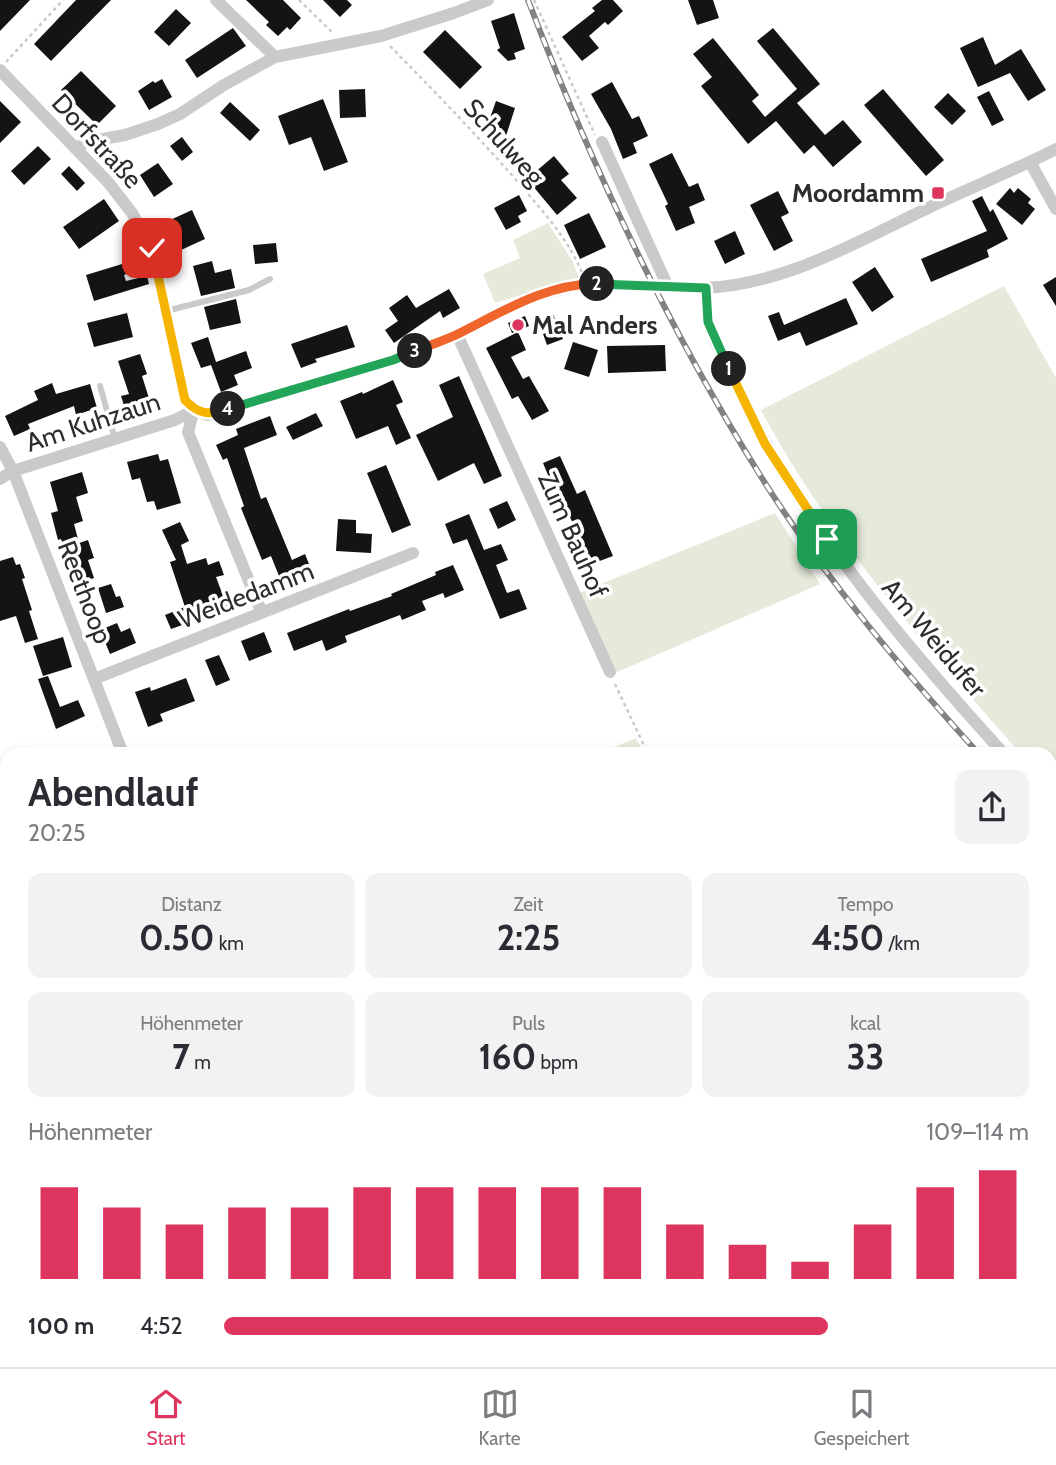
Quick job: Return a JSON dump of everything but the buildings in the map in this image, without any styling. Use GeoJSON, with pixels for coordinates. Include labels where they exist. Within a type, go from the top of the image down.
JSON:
{"type":"FeatureCollection","features":[{"type":"Feature","properties":{"kind":"street"},"geometry":{"type":"LineString","coordinates":[[216,0],[275,57]]}},
{"type":"Feature","properties":{"kind":"street"},"geometry":{"type":"LineString","coordinates":[[76,149],[85,142],[125,135],[180,114],[223,85],[275,57],[381,36],[488,0]]}},
{"type":"Feature","properties":{"kind":"street","name":"Dorfstraße"},"geometry":{"type":"LineString","coordinates":[[0,69],[108,182],[152,248],[185,400],[194,410]]}},
{"type":"Feature","properties":{"kind":"street"},"geometry":{"type":"LineString","coordinates":[[602,142],[668,287]]}},
{"type":"Feature","properties":{"kind":"street","name":"Am Kuhzaun"},"geometry":{"type":"LineString","coordinates":[[0,479],[13,471],[175,420],[194,410],[208,415],[393,360],[457,334],[528,298],[586,283],[706,288],[774,277],[846,247],[1056,149]]}},
{"type":"Feature","properties":{"kind":"street"},"geometry":{"type":"LineString","coordinates":[[1030,162],[1056,209]]}},
{"type":"Feature","properties":{"kind":"street","name":"Am Weidufer"},"geometry":{"type":"LineString","coordinates":[[706,288],[708,322],[760,434],[793,489],[864,591],[942,686],[998,747]]}},
{"type":"Feature","properties":{"kind":"street","name":"Zum Bauhof"},"geometry":{"type":"LineString","coordinates":[[457,334],[610,672]]}},
{"type":"Feature","properties":{"kind":"street"},"geometry":{"type":"LineString","coordinates":[[194,410],[188,432],[262,613]]}},
{"type":"Feature","properties":{"kind":"street","name":"Reethoop"},"geometry":{"type":"LineString","coordinates":[[0,447],[13,471],[120,747]]}},
{"type":"Feature","properties":{"kind":"street","name":"Weidedamm"},"geometry":{"type":"LineString","coordinates":[[94,679],[413,553]]}},
{"type":"Feature","properties":{"kind":"lane"},"geometry":{"type":"LineString","coordinates":[[166,311],[249,290],[270,279]]}},
{"type":"Feature","properties":{"kind":"lane"},"geometry":{"type":"LineString","coordinates":[[100,386],[115,439]]}},
{"type":"Feature","properties":{"kind":"path"},"geometry":{"type":"LineString","coordinates":[[0,69],[63,0]]}},
{"type":"Feature","properties":{"kind":"path"},"geometry":{"type":"LineString","coordinates":[[299,0],[344,44]]}},
{"type":"Feature","properties":{"kind":"path"},"geometry":{"type":"LineString","coordinates":[[534,0],[595,136],[602,142]]}},
{"type":"Feature","properties":{"kind":"path","name":"Schulweg"},"geometry":{"type":"LineString","coordinates":[[381,36],[484,144],[545,214],[577,262],[586,283]]}},
{"type":"Feature","properties":{"kind":"path"},"geometry":{"type":"LineString","coordinates":[[610,672],[645,747]]}},
{"type":"Feature","properties":{"kind":"shaded area"},"geometry":{"type":"Polygon","coordinates":[[[548,223],[573,262],[579,278],[495,303],[483,274],[520,258],[513,240],[548,223]]]}},
{"type":"Feature","properties":{"kind":"shaded area"},"geometry":{"type":"Polygon","coordinates":[[[1004,286],[1056,378],[1056,747],[1015,747],[950,673],[848,547],[817,503],[761,410],[1004,286]]]}},
{"type":"Feature","properties":{"kind":"shaded area"},"geometry":{"type":"Polygon","coordinates":[[[775,513],[820,584],[615,673],[579,593],[775,513]]]}},
{"type":"Feature","properties":{"kind":"shaded area"},"geometry":{"type":"Polygon","coordinates":[[[636,738],[640,747],[615,747],[636,738]]]}},
{"type":"Feature","properties":{"kind":"railway"},"geometry":{"type":"LineString","coordinates":[[528,0],[578,123],[633,244],[726,419],[784,512],[836,585],[920,688],[973,747]]}},
{"type":"Feature","properties":{"kind":"place","name":"Moordamm"},"geometry":{"type":"Point","coordinates":[938,193]}},
{"type":"Feature","properties":{"kind":"place","name":"Mal Anders"},"geometry":{"type":"Point","coordinates":[518,325]}},
{"type":"Feature","properties":{"kind":"route"},"geometry":{"type":"LineString","coordinates":[[152,248],[185,400],[194,410],[208,415],[393,360],[457,334],[528,298],[586,283],[706,288],[708,322],[740,393],[765,444],[827,539]]}}]}
